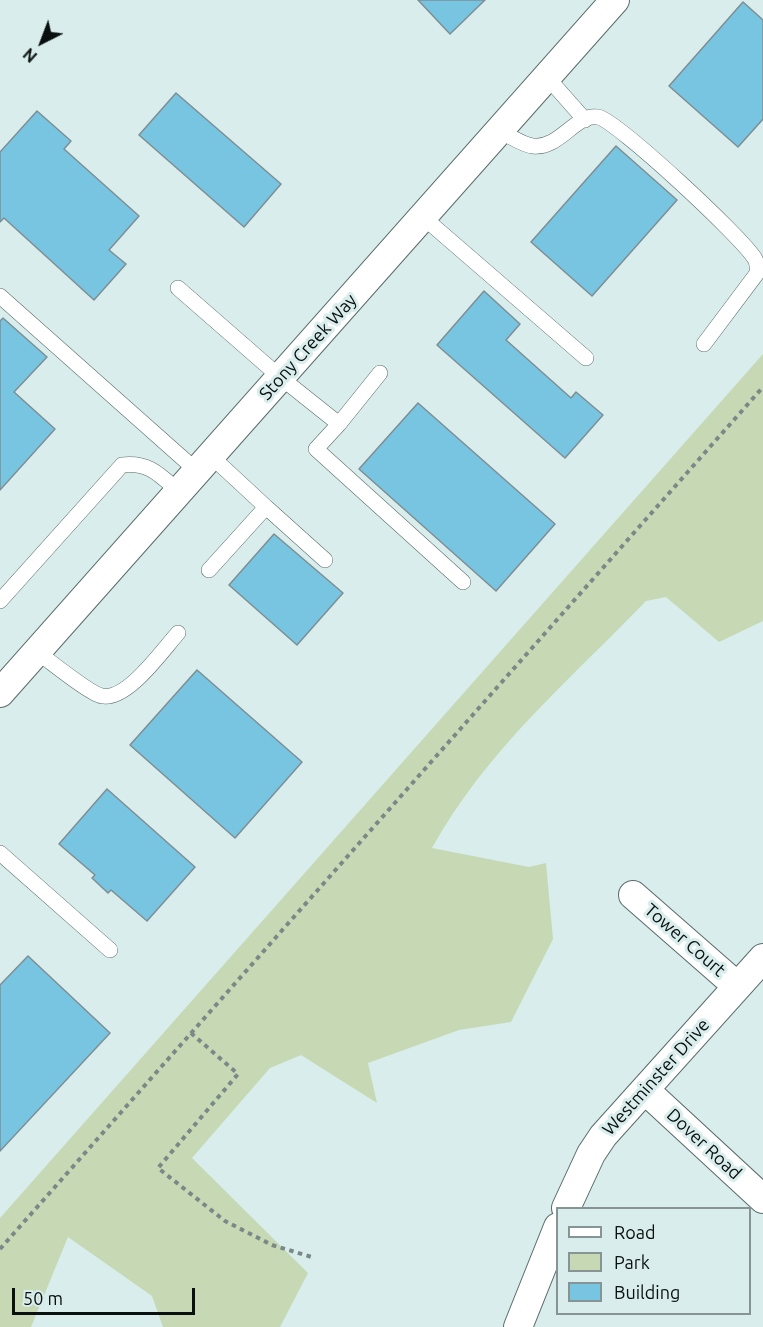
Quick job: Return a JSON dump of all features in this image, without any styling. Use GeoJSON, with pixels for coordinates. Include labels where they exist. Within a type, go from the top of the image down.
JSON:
{"type":"FeatureCollection","features":[{"type":"Feature","properties":{"kind":"street","name":"Stony Creek Way"},"geometry":{"type":"LineString","coordinates":[[0,693],[615,0]]}},
{"type":"Feature","properties":{"kind":"street","name":"Tower Court"},"geometry":{"type":"LineString","coordinates":[[633,895],[737,986]]}},
{"type":"Feature","properties":{"kind":"street","name":"Westminster Drive"},"geometry":{"type":"LineString","coordinates":[[567,1207],[591,1154],[603,1136],[763,958]]}},
{"type":"Feature","properties":{"kind":"street","name":"Dover Road"},"geometry":{"type":"LineString","coordinates":[[645,1090],[763,1199]]}},
{"type":"Feature","properties":{"kind":"street"},"geometry":{"type":"LineString","coordinates":[[518,1327],[556,1232]]}},
{"type":"Feature","properties":{"kind":"lane"},"geometry":{"type":"LineString","coordinates":[[547,77],[585,120]]}},
{"type":"Feature","properties":{"kind":"lane"},"geometry":{"type":"LineString","coordinates":[[499,131],[532,146],[554,143],[585,120],[600,117],[629,138],[692,193],[736,236],[756,260],[758,272],[704,344]]}},
{"type":"Feature","properties":{"kind":"lane"},"geometry":{"type":"LineString","coordinates":[[423,217],[586,358]]}},
{"type":"Feature","properties":{"kind":"lane"},"geometry":{"type":"LineString","coordinates":[[177,288],[280,377],[339,424]]}},
{"type":"Feature","properties":{"kind":"lane"},"geometry":{"type":"LineString","coordinates":[[0,296],[196,473],[266,507],[325,560]]}},
{"type":"Feature","properties":{"kind":"lane"},"geometry":{"type":"LineString","coordinates":[[380,374],[316,449],[463,582]]}},
{"type":"Feature","properties":{"kind":"lane"},"geometry":{"type":"LineString","coordinates":[[0,601],[122,465],[140,463],[157,473],[196,473]]}},
{"type":"Feature","properties":{"kind":"lane"},"geometry":{"type":"LineString","coordinates":[[209,570],[266,507]]}},
{"type":"Feature","properties":{"kind":"lane"},"geometry":{"type":"LineString","coordinates":[[37,652],[101,696],[115,696],[130,687],[178,633]]}},
{"type":"Feature","properties":{"kind":"lane"},"geometry":{"type":"LineString","coordinates":[[0,853],[110,950]]}},
{"type":"Feature","properties":{"kind":"path"},"geometry":{"type":"LineString","coordinates":[[0,1249],[763,387]]}},
{"type":"Feature","properties":{"kind":"path"},"geometry":{"type":"LineString","coordinates":[[191,1033],[238,1074],[158,1168],[225,1221],[272,1245],[315,1258]]}},
{"type":"Feature","properties":{"kind":"green space"},"geometry":{"type":"Polygon","coordinates":[[[763,354],[763,621],[719,642],[666,597],[646,601],[503,748],[454,812],[432,848],[529,867],[546,863],[553,939],[511,1022],[459,1030],[368,1063],[377,1103],[301,1055],[270,1068],[192,1158],[308,1273],[280,1327],[163,1327],[152,1296],[68,1237],[31,1327],[0,1327],[0,1218],[763,354]]]}},
{"type":"Feature","properties":{"kind":"building"},"geometry":{"type":"Polygon","coordinates":[[[418,0],[485,0],[450,34],[418,0]]]}},
{"type":"Feature","properties":{"kind":"building"},"geometry":{"type":"Polygon","coordinates":[[[743,2],[763,20],[763,119],[738,147],[669,86],[743,2]]]}},
{"type":"Feature","properties":{"kind":"building"},"geometry":{"type":"Polygon","coordinates":[[[176,93],[281,184],[244,227],[139,135],[176,93]]]}},
{"type":"Feature","properties":{"kind":"building"},"geometry":{"type":"Polygon","coordinates":[[[37,111],[71,141],[64,149],[139,216],[109,250],[126,264],[94,300],[4,218],[0,222],[0,152],[37,111]]]}},
{"type":"Feature","properties":{"kind":"building"},"geometry":{"type":"Polygon","coordinates":[[[616,146],[677,200],[592,296],[531,242],[616,146]]]}},
{"type":"Feature","properties":{"kind":"building"},"geometry":{"type":"Polygon","coordinates":[[[484,291],[520,324],[506,340],[571,398],[576,392],[603,415],[565,458],[437,345],[484,291]]]}},
{"type":"Feature","properties":{"kind":"building"},"geometry":{"type":"Polygon","coordinates":[[[3,318],[47,357],[14,392],[55,429],[0,490],[0,321],[3,318]]]}},
{"type":"Feature","properties":{"kind":"building"},"geometry":{"type":"Polygon","coordinates":[[[418,403],[555,524],[496,591],[359,469],[418,403]]]}},
{"type":"Feature","properties":{"kind":"building"},"geometry":{"type":"Polygon","coordinates":[[[274,534],[343,593],[297,645],[229,585],[274,534]]]}},
{"type":"Feature","properties":{"kind":"building"},"geometry":{"type":"Polygon","coordinates":[[[197,670],[302,762],[235,838],[130,745],[197,670]]]}},
{"type":"Feature","properties":{"kind":"building"},"geometry":{"type":"Polygon","coordinates":[[[107,789],[195,867],[147,921],[111,890],[108,893],[92,878],[95,875],[59,844],[107,789]]]}},
{"type":"Feature","properties":{"kind":"building"},"geometry":{"type":"Polygon","coordinates":[[[28,956],[110,1033],[0,1151],[0,985],[28,956]]]}}]}
